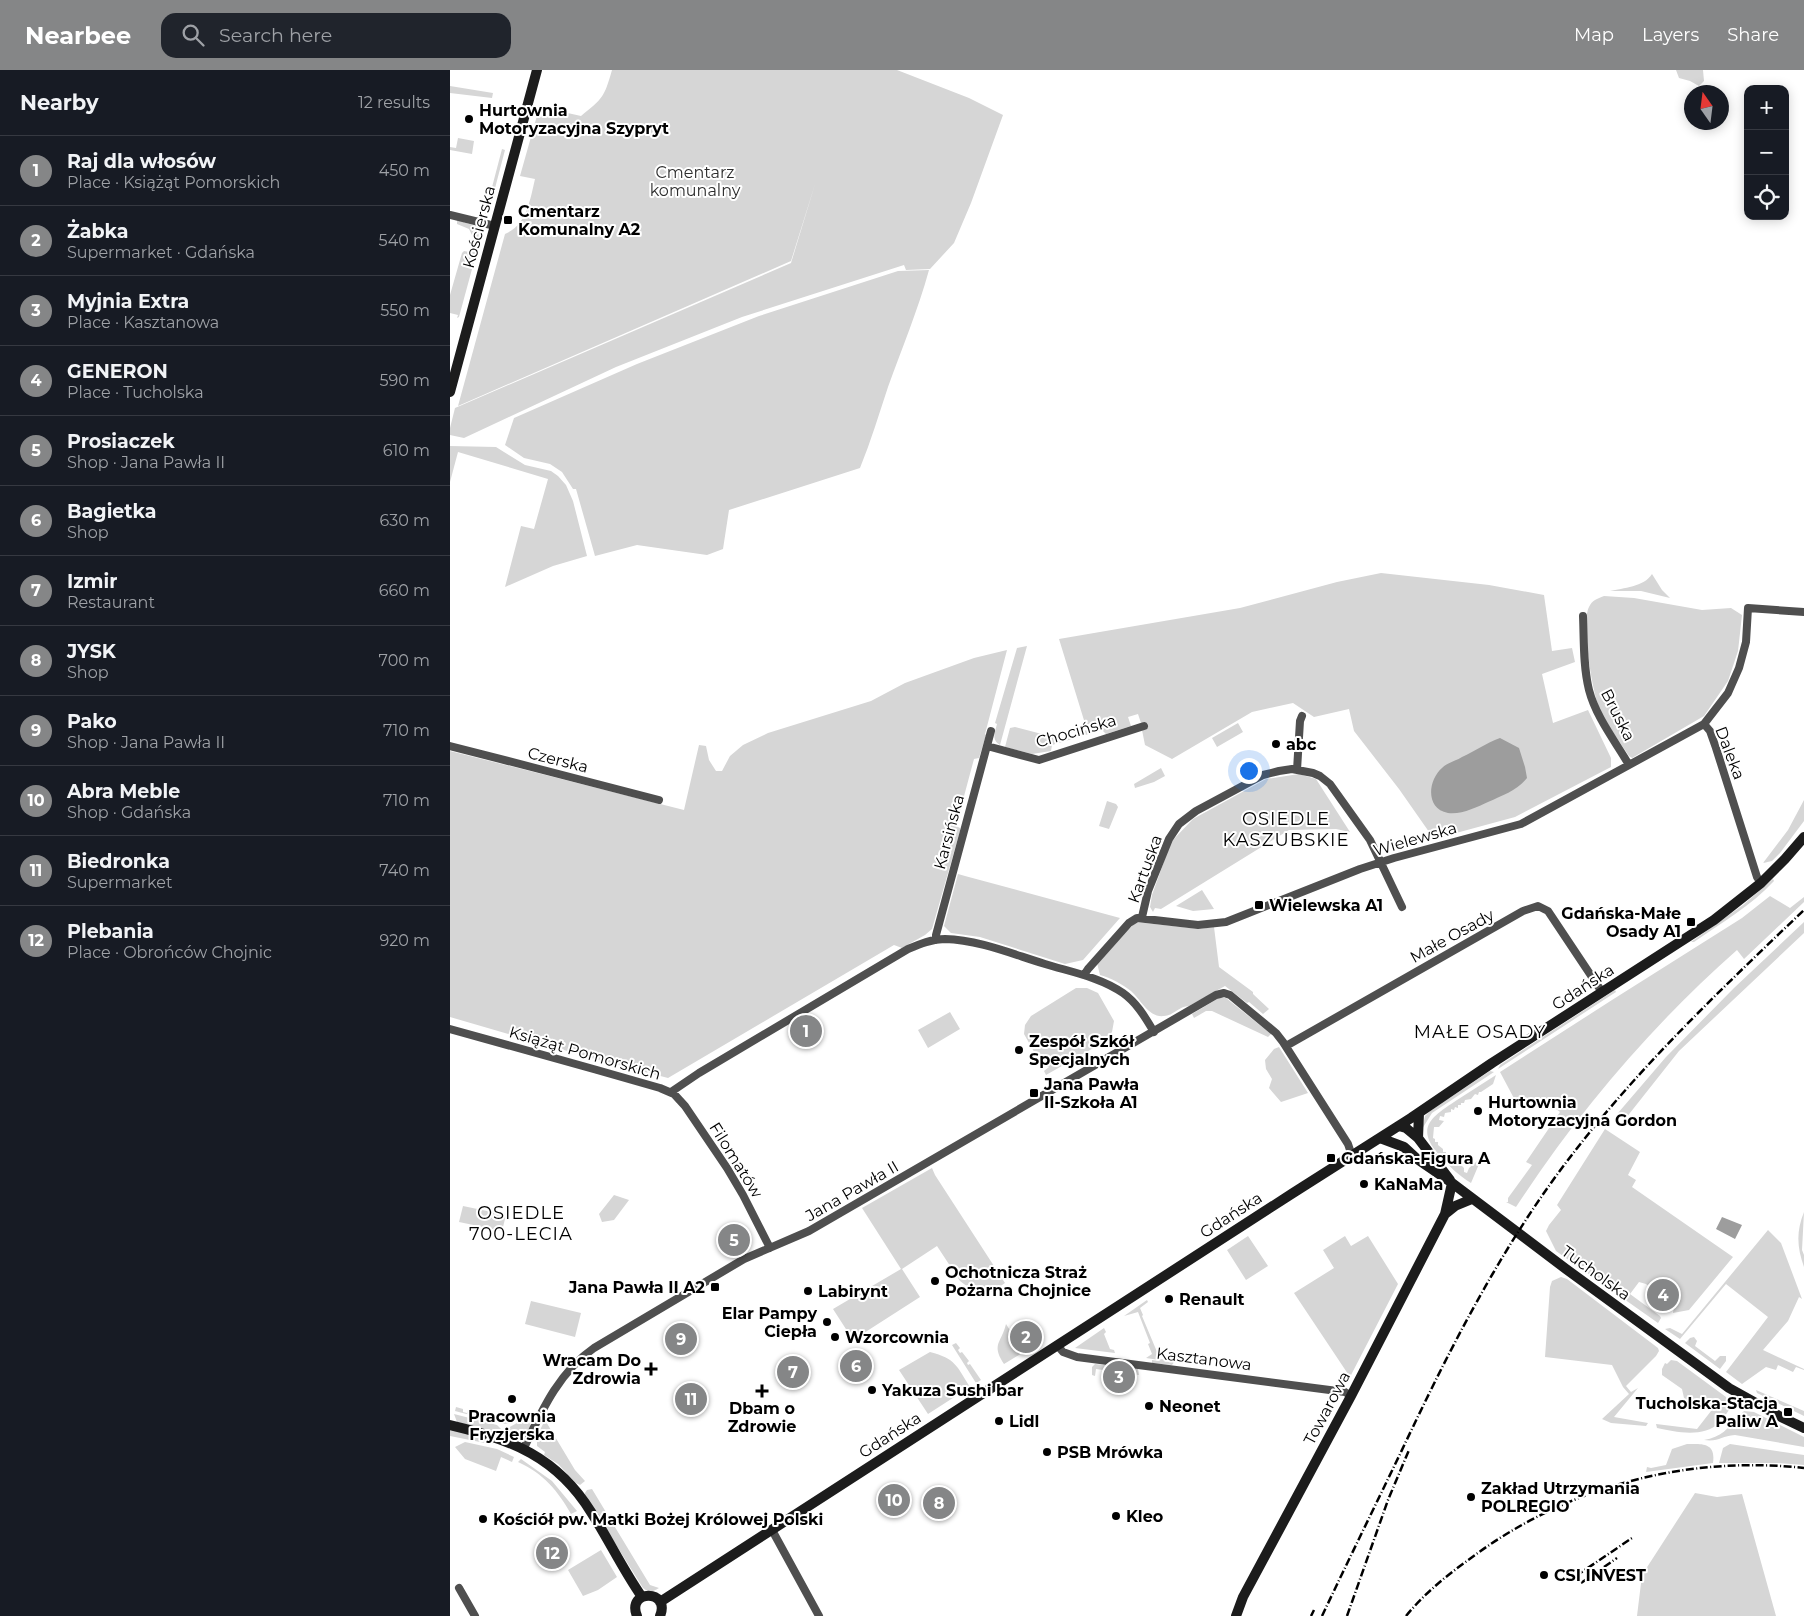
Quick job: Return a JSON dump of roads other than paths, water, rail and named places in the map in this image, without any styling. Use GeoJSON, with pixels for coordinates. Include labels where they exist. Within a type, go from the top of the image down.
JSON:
{"type":"FeatureCollection","features":[{"type":"Feature","properties":{"kind":"main road","name":"Kościerska"},"geometry":{"type":"LineString","coordinates":[[450,392],[537,70]]}},
{"type":"Feature","properties":{"kind":"main road","name":"Gdańska"},"geometry":{"type":"LineString","coordinates":[[660,1602],[1399,1126],[1492,1063],[1720,916],[1762,883],[1804,837]]}},
{"type":"Feature","properties":{"kind":"main road"},"geometry":{"type":"LineString","coordinates":[[1418,1138],[1419,1113]]}},
{"type":"Feature","properties":{"kind":"main road"},"geometry":{"type":"LineString","coordinates":[[1399,1126],[1404,1147]]}},
{"type":"Feature","properties":{"kind":"main road","name":"Tucholska"},"geometry":{"type":"LineString","coordinates":[[1399,1126],[1418,1138],[1452,1183]]}},
{"type":"Feature","properties":{"kind":"main road","name":"Tucholska"},"geometry":{"type":"LineString","coordinates":[[1380,1138],[1404,1147],[1443,1178],[1712,1376],[1742,1396],[1804,1428]]}},
{"type":"Feature","properties":{"kind":"main road","name":"Towarowa"},"geometry":{"type":"LineString","coordinates":[[1236,1616],[1243,1597],[1351,1396],[1445,1214],[1452,1183]]}},
{"type":"Feature","properties":{"kind":"main road"},"geometry":{"type":"LineString","coordinates":[[1445,1214],[1454,1206],[1472,1199]]}},
{"type":"Feature","properties":{"kind":"main road"},"geometry":{"type":"LineString","coordinates":[[450,1425],[486,1434],[524,1448],[555,1468],[578,1492],[642,1597]]}},
{"type":"Feature","properties":{"kind":"main road"},"geometry":{"type":"LineString","coordinates":[[637,1616],[635,1606],[642,1597],[652,1596],[660,1602],[662,1608],[660,1616]]}},
{"type":"Feature","properties":{"kind":"street"},"geometry":{"type":"LineString","coordinates":[[450,215],[495,226]]}},
{"type":"Feature","properties":{"kind":"street","name":"Daleka"},"geometry":{"type":"LineString","coordinates":[[1762,883],[1757,877],[1710,731],[1704,724],[1728,693],[1739,668],[1746,642],[1748,608],[1804,612]]}},
{"type":"Feature","properties":{"kind":"street","name":"Bruska"},"geometry":{"type":"LineString","coordinates":[[1583,616],[1584,665],[1589,691],[1599,715],[1629,765]]}},
{"type":"Feature","properties":{"kind":"street"},"geometry":{"type":"LineString","coordinates":[[1298,770],[1300,721],[1302,716]]}},
{"type":"Feature","properties":{"kind":"street","name":"Wielewska"},"geometry":{"type":"LineString","coordinates":[[1142,918],[1198,925],[1226,922],[1380,862],[1521,824],[1704,724]]}},
{"type":"Feature","properties":{"kind":"street","name":"Chocińska"},"geometry":{"type":"LineString","coordinates":[[987,746],[1039,760],[1144,726]]}},
{"type":"Feature","properties":{"kind":"street","name":"Karsińska"},"geometry":{"type":"LineString","coordinates":[[936,940],[991,731]]}},
{"type":"Feature","properties":{"kind":"street","name":"Czerska"},"geometry":{"type":"LineString","coordinates":[[450,746],[659,800]]}},
{"type":"Feature","properties":{"kind":"street","name":"Kartuska"},"geometry":{"type":"LineString","coordinates":[[1142,918],[1148,891],[1169,839],[1180,824],[1196,811],[1263,776],[1279,770],[1298,770],[1320,776],[1330,784],[1370,840],[1402,907]]}},
{"type":"Feature","properties":{"kind":"street","name":"Małe Osady"},"geometry":{"type":"LineString","coordinates":[[1285,1044],[1523,911],[1538,906],[1548,911],[1602,992]]}},
{"type":"Feature","properties":{"kind":"street"},"geometry":{"type":"LineString","coordinates":[[1084,975],[1133,919],[1142,918]]}},
{"type":"Feature","properties":{"kind":"street","name":"Książąt Pomorskich"},"geometry":{"type":"LineString","coordinates":[[450,1029],[671,1092],[699,1072],[908,949],[936,940],[954,940],[978,943],[1103,982],[1125,994],[1137,1005],[1154,1032]]}},
{"type":"Feature","properties":{"kind":"street","name":"Jana Pawła II"},"geometry":{"type":"LineString","coordinates":[[524,1448],[555,1387],[566,1372],[584,1355],[732,1266],[809,1231],[1216,995],[1230,994],[1276,1033],[1285,1044]]}},
{"type":"Feature","properties":{"kind":"street"},"geometry":{"type":"LineString","coordinates":[[1285,1044],[1344,1139],[1352,1156]]}},
{"type":"Feature","properties":{"kind":"street","name":"Filomatów"},"geometry":{"type":"LineString","coordinates":[[671,1092],[685,1106],[727,1168],[770,1248]]}},
{"type":"Feature","properties":{"kind":"street","name":"Kasztanowa"},"geometry":{"type":"LineString","coordinates":[[1057,1345],[1063,1352],[1077,1357],[1344,1392],[1351,1396]]}},
{"type":"Feature","properties":{"kind":"street"},"geometry":{"type":"LineString","coordinates":[[772,1530],[819,1616]]}},
{"type":"Feature","properties":{"kind":"street"},"geometry":{"type":"LineString","coordinates":[[459,1588],[475,1616]]}},
{"type":"Feature","properties":{"kind":"railway"},"geometry":{"type":"LineString","coordinates":[[1322,1616],[1452,1348],[1508,1247],[1529,1215],[1579,1146],[1639,1074],[1704,1007],[1804,910]]}},
{"type":"Feature","properties":{"kind":"railway"},"geometry":{"type":"LineString","coordinates":[[1347,1616],[1388,1500],[1409,1450]]}},
{"type":"Feature","properties":{"kind":"railway"},"geometry":{"type":"LineString","coordinates":[[1406,1616],[1428,1592],[1445,1578],[1508,1533],[1547,1512],[1587,1495],[1629,1482],[1672,1472],[1760,1465],[1804,1468]]}},
{"type":"Feature","properties":{"kind":"railway"},"geometry":{"type":"LineString","coordinates":[[1576,1576],[1632,1538]]}},
{"type":"Feature","properties":{"kind":"railway"},"geometry":{"type":"LineString","coordinates":[[1581,1583],[1617,1558]]}},
{"type":"Feature","properties":{"kind":"railway"},"geometry":{"type":"LineString","coordinates":[[1311,1616],[1314,1610]]}},
{"type":"Feature","properties":{"kind":"place","name":"Hurtownia Motoryzacyjna Szypryt"},"geometry":{"type":"Point","coordinates":[469,119]}},
{"type":"Feature","properties":{"kind":"place","name":"Cmentarz Komunalny A2"},"geometry":{"type":"Point","coordinates":[508,220]}},
{"type":"Feature","properties":{"kind":"place","name":"abc"},"geometry":{"type":"Point","coordinates":[1276,744]}},
{"type":"Feature","properties":{"kind":"place","name":"Wielewska A1"},"geometry":{"type":"Point","coordinates":[1259,905]}},
{"type":"Feature","properties":{"kind":"place","name":"Gdańska-Małe Osady A1"},"geometry":{"type":"Point","coordinates":[1691,922]}},
{"type":"Feature","properties":{"kind":"place","name":"Raj dla włosów"},"geometry":{"type":"Point","coordinates":[806,1031]}},
{"type":"Feature","properties":{"kind":"place","name":"Zespół Szkół Specjalnych"},"geometry":{"type":"Point","coordinates":[1019,1050]}},
{"type":"Feature","properties":{"kind":"place","name":"Jana Pawła II-Szkoła A1"},"geometry":{"type":"Point","coordinates":[1034,1093]}},
{"type":"Feature","properties":{"kind":"place","name":"Hurtownia Motoryzacyjna Gordon"},"geometry":{"type":"Point","coordinates":[1478,1111]}},
{"type":"Feature","properties":{"kind":"place","name":"Gdańska-Figura A"},"geometry":{"type":"Point","coordinates":[1331,1158]}},
{"type":"Feature","properties":{"kind":"place","name":"KaNaMa"},"geometry":{"type":"Point","coordinates":[1364,1184]}},
{"type":"Feature","properties":{"kind":"place","name":"Prosiaczek"},"geometry":{"type":"Point","coordinates":[734,1240]}},
{"type":"Feature","properties":{"kind":"place","name":"Ochotnicza Straż Pożarna Chojnice"},"geometry":{"type":"Point","coordinates":[935,1281]}},
{"type":"Feature","properties":{"kind":"place","name":"Jana Pawła II A2"},"geometry":{"type":"Point","coordinates":[715,1287]}},
{"type":"Feature","properties":{"kind":"place","name":"Labirynt"},"geometry":{"type":"Point","coordinates":[808,1291]}},
{"type":"Feature","properties":{"kind":"place","name":"GENERON"},"geometry":{"type":"Point","coordinates":[1663,1295]}},
{"type":"Feature","properties":{"kind":"place","name":"Renault"},"geometry":{"type":"Point","coordinates":[1169,1299]}},
{"type":"Feature","properties":{"kind":"place","name":"Elar Pampy Ciepła"},"geometry":{"type":"Point","coordinates":[827,1322]}},
{"type":"Feature","properties":{"kind":"place","name":"Wzorcownia"},"geometry":{"type":"Point","coordinates":[835,1337]}},
{"type":"Feature","properties":{"kind":"place","name":"Żabka"},"geometry":{"type":"Point","coordinates":[1026,1337]}},
{"type":"Feature","properties":{"kind":"place","name":"Pako"},"geometry":{"type":"Point","coordinates":[681,1339]}},
{"type":"Feature","properties":{"kind":"place","name":"Bagietka"},"geometry":{"type":"Point","coordinates":[856,1366]}},
{"type":"Feature","properties":{"kind":"place","name":"Wracam Do Zdrowia"},"geometry":{"type":"Point","coordinates":[651,1369]}},
{"type":"Feature","properties":{"kind":"place","name":"Izmir"},"geometry":{"type":"Point","coordinates":[793,1372]}},
{"type":"Feature","properties":{"kind":"place","name":"Myjnia Extra"},"geometry":{"type":"Point","coordinates":[1119,1377]}},
{"type":"Feature","properties":{"kind":"place","name":"Yakuza Sushi bar"},"geometry":{"type":"Point","coordinates":[872,1390]}},
{"type":"Feature","properties":{"kind":"place","name":"Dbam o Zdrowie"},"geometry":{"type":"Point","coordinates":[762,1391]}},
{"type":"Feature","properties":{"kind":"place","name":"Pracownia Fryzjerska"},"geometry":{"type":"Point","coordinates":[512,1399]}},
{"type":"Feature","properties":{"kind":"place","name":"Biedronka"},"geometry":{"type":"Point","coordinates":[691,1399]}},
{"type":"Feature","properties":{"kind":"place","name":"Neonet"},"geometry":{"type":"Point","coordinates":[1149,1406]}},
{"type":"Feature","properties":{"kind":"place","name":"Tucholska-Stacja Paliw A"},"geometry":{"type":"Point","coordinates":[1788,1412]}},
{"type":"Feature","properties":{"kind":"place","name":"Lidl"},"geometry":{"type":"Point","coordinates":[999,1421]}},
{"type":"Feature","properties":{"kind":"place","name":"PSB Mrówka"},"geometry":{"type":"Point","coordinates":[1047,1452]}},
{"type":"Feature","properties":{"kind":"place","name":"Zakład Utrzymania POLREGIO"},"geometry":{"type":"Point","coordinates":[1471,1497]}},
{"type":"Feature","properties":{"kind":"place","name":"Abra Meble"},"geometry":{"type":"Point","coordinates":[894,1500]}},
{"type":"Feature","properties":{"kind":"place","name":"JYSK"},"geometry":{"type":"Point","coordinates":[939,1503]}},
{"type":"Feature","properties":{"kind":"place","name":"Kleo"},"geometry":{"type":"Point","coordinates":[1116,1516]}},
{"type":"Feature","properties":{"kind":"place","name":"Kościół pw. Matki Bożej Królowej Polski"},"geometry":{"type":"Point","coordinates":[483,1519]}},
{"type":"Feature","properties":{"kind":"place","name":"Plebania"},"geometry":{"type":"Point","coordinates":[552,1553]}},
{"type":"Feature","properties":{"kind":"place","name":"CSI INVEST"},"geometry":{"type":"Point","coordinates":[1544,1575]}},
{"type":"Feature","properties":{"kind":"district","name":"OSIEDLE KASZUBSKIE"},"geometry":{"type":"Point","coordinates":[1286,830]}},
{"type":"Feature","properties":{"kind":"district","name":"MAŁE OSADY"},"geometry":{"type":"Point","coordinates":[1480,1032]}},
{"type":"Feature","properties":{"kind":"district","name":"OSIEDLE 700-LECIA"},"geometry":{"type":"Point","coordinates":[521,1223]}},
{"type":"Feature","properties":{"kind":"park label","name":"Cmentarz komunalny"},"geometry":{"type":"Point","coordinates":[695,181]}}]}
